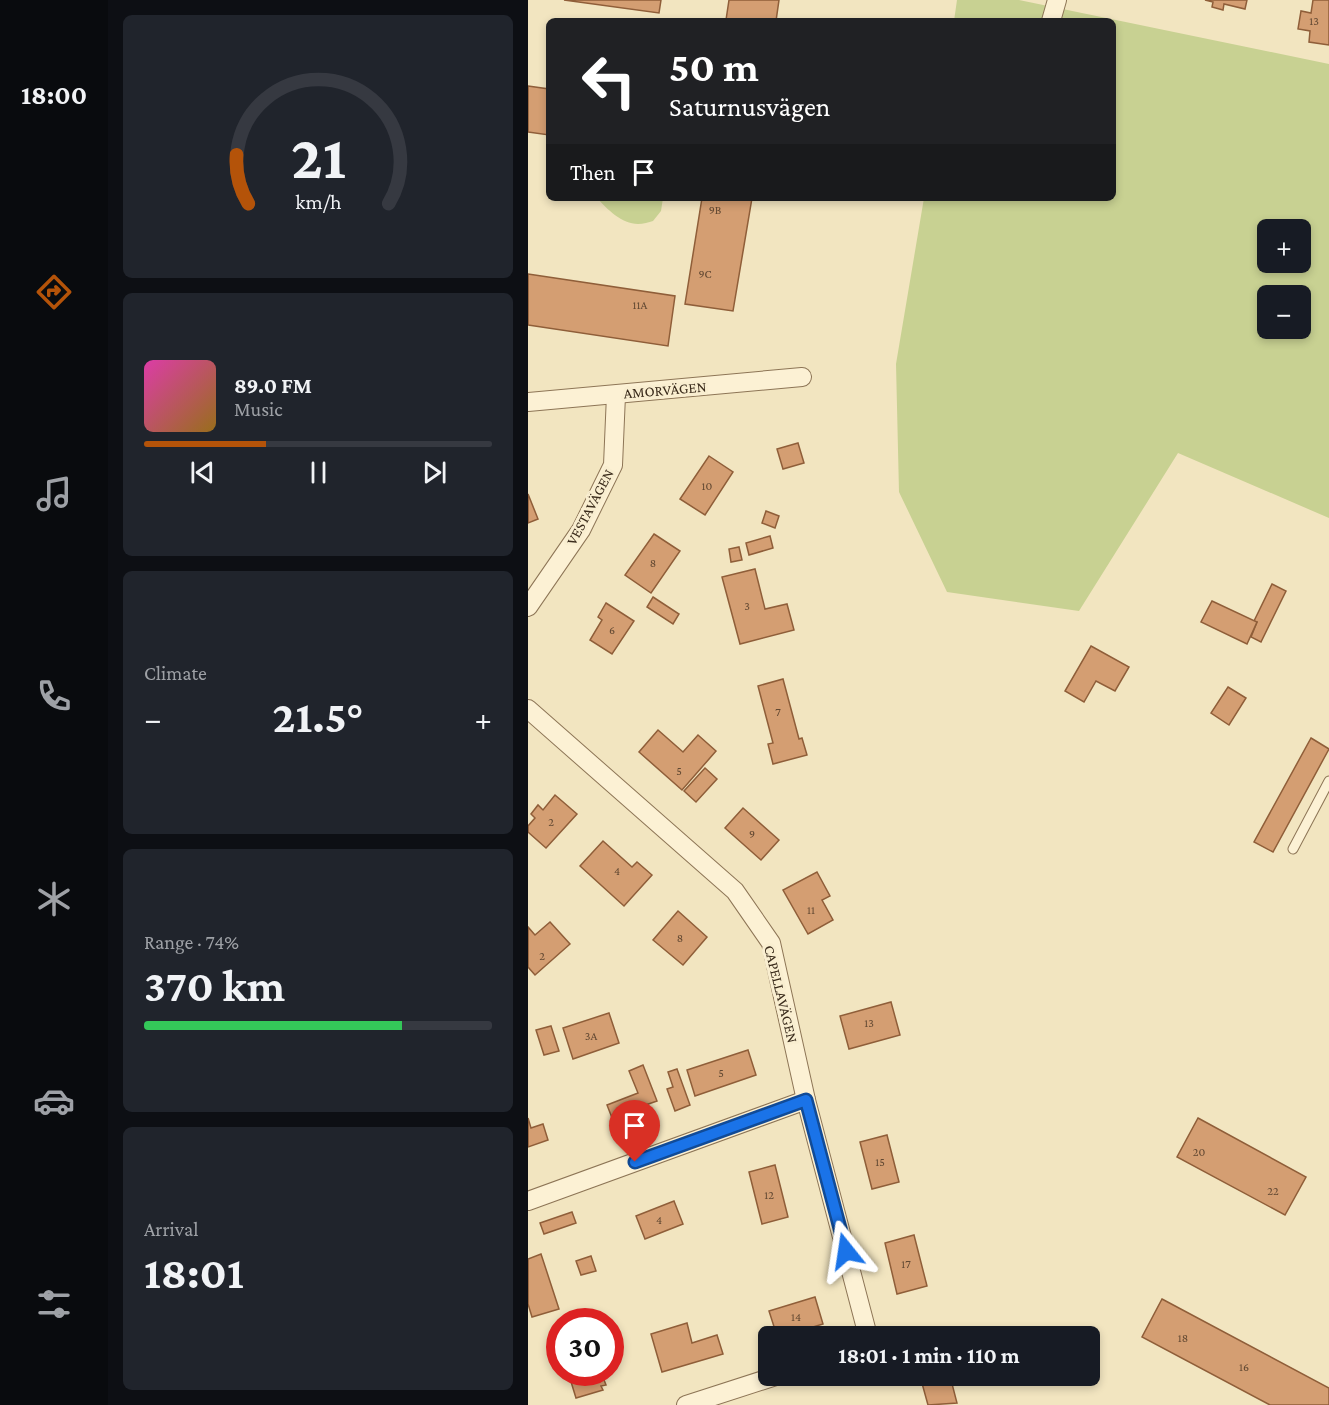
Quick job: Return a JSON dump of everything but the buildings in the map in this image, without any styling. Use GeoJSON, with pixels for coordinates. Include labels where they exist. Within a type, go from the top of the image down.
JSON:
{"type":"FeatureCollection","features":[{"type":"Feature","properties":{"kind":"street"},"geometry":{"type":"LineString","coordinates":[[1052,18],[1057,0]]}},
{"type":"Feature","properties":{"kind":"street","name":"AMORVÄGEN"},"geometry":{"type":"LineString","coordinates":[[528,402],[802,377]]}},
{"type":"Feature","properties":{"kind":"street","name":"VESTAVÄGEN"},"geometry":{"type":"LineString","coordinates":[[528,607],[581,530],[613,465],[616,395]]}},
{"type":"Feature","properties":{"kind":"street","name":"CAPELLAVÄGEN"},"geometry":{"type":"LineString","coordinates":[[528,709],[735,891],[771,944],[806,1100],[865,1326]]}},
{"type":"Feature","properties":{"kind":"street"},"geometry":{"type":"LineString","coordinates":[[528,1201],[806,1100]]}},
{"type":"Feature","properties":{"kind":"street"},"geometry":{"type":"LineString","coordinates":[[686,1405],[758,1382]]}},
{"type":"Feature","properties":{"kind":"lane"},"geometry":{"type":"LineString","coordinates":[[1293,849],[1329,781]]}},
{"type":"Feature","properties":{"kind":"green space"},"geometry":{"type":"Polygon","coordinates":[[[957,0],[1019,0],[1106,18],[954,18],[957,0]]]}},
{"type":"Feature","properties":{"kind":"green space"},"geometry":{"type":"Polygon","coordinates":[[[1116,20],[1329,64],[1329,518],[1178,453],[1079,611],[947,592],[899,492],[896,364],[923,201],[1116,201],[1116,20]]]}},
{"type":"Feature","properties":{"kind":"green space"},"geometry":{"type":"Polygon","coordinates":[[[600,201],[663,201],[661,211],[653,221],[644,223],[626,221],[610,211],[600,201]]]}},
{"type":"Feature","properties":{"kind":"route"},"geometry":{"type":"LineString","coordinates":[[635,1162],[806,1100],[846,1251]]}}]}
